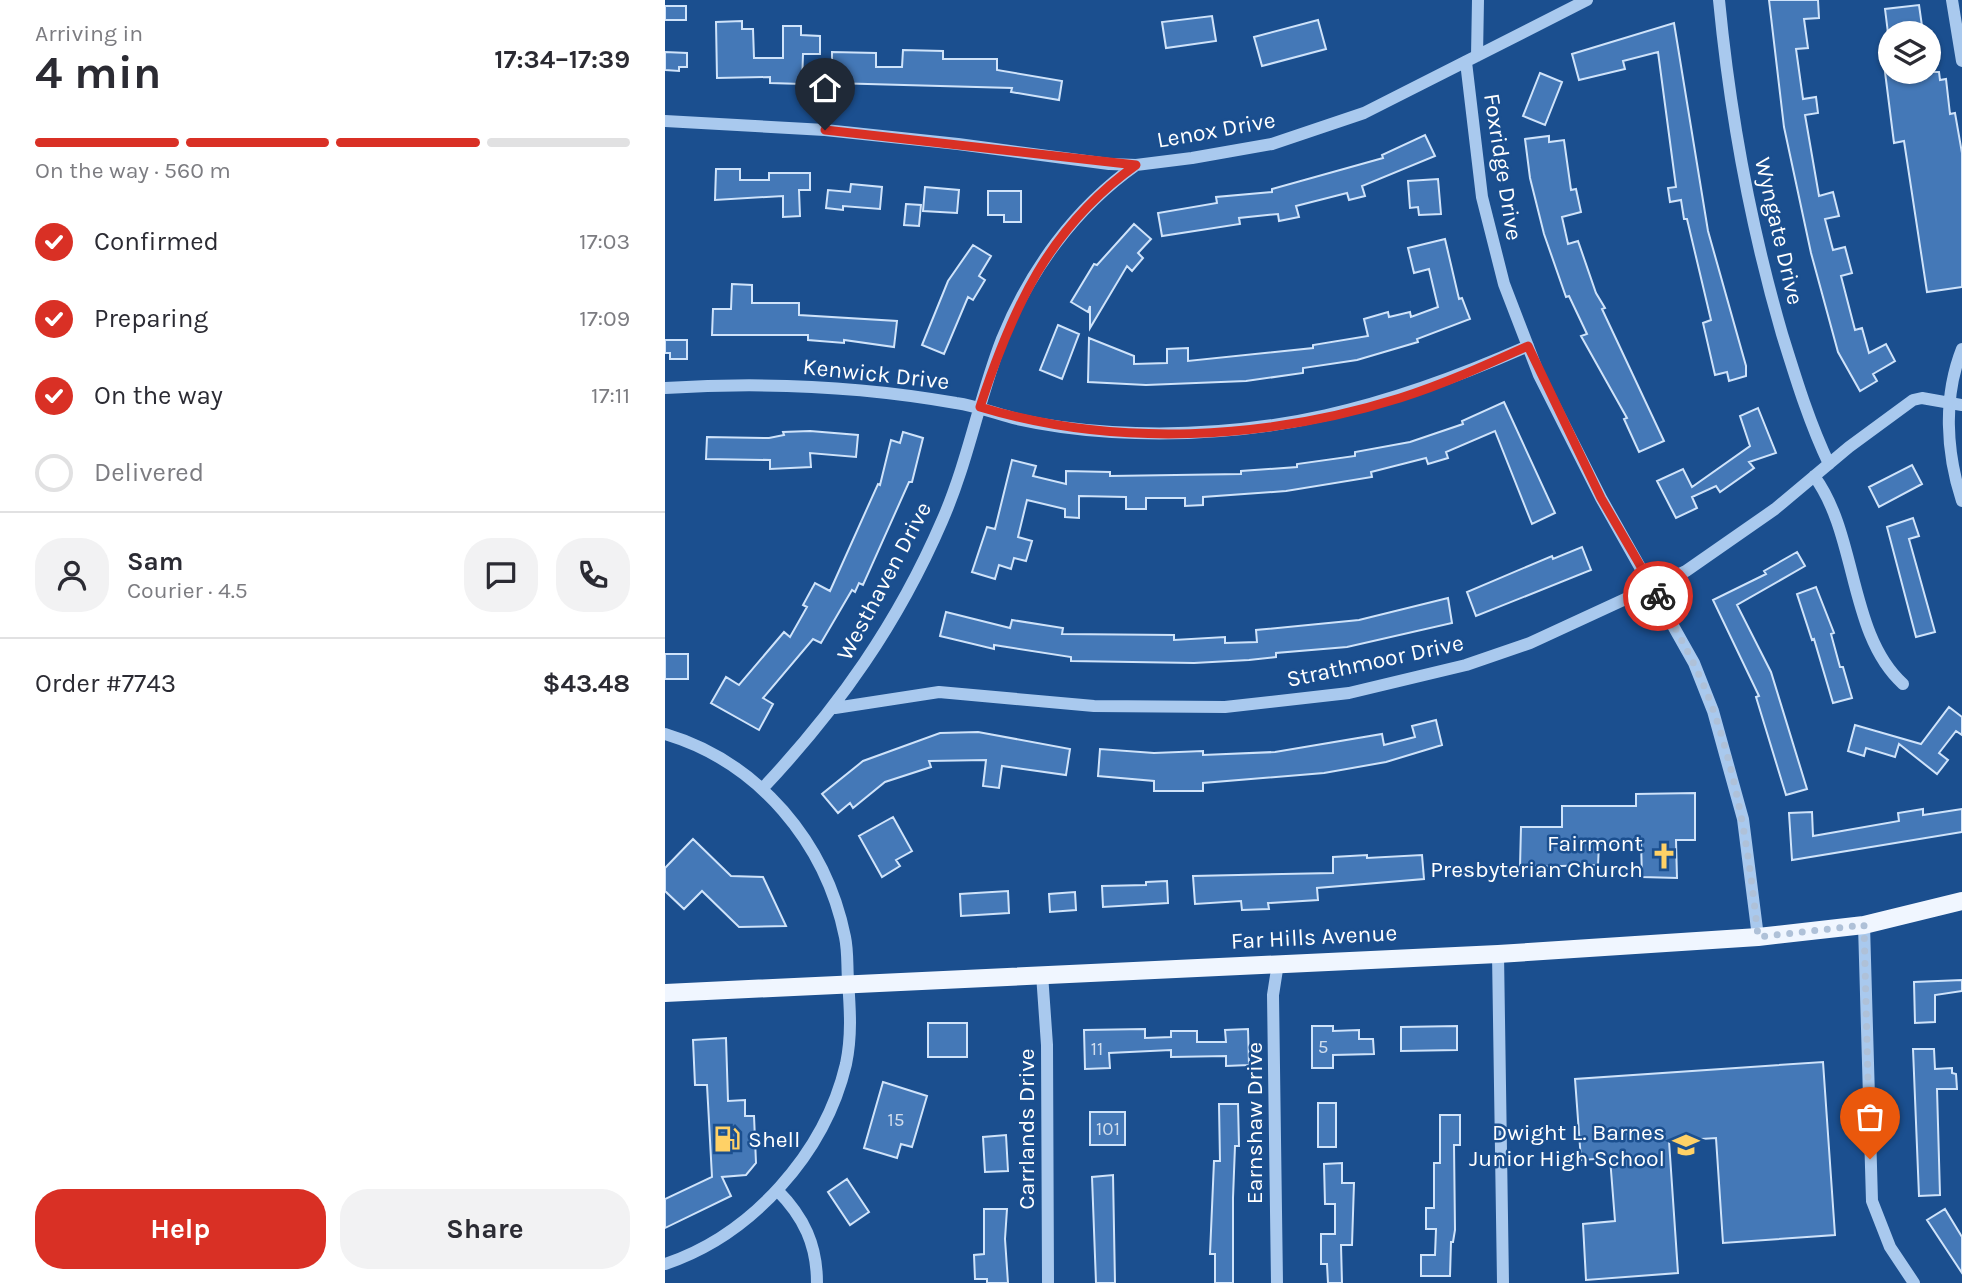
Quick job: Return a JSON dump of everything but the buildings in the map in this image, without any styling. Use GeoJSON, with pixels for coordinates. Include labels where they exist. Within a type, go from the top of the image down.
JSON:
{"type":"FeatureCollection","features":[{"type":"Feature","properties":{"kind":"main road","name":"Far Hills Avenue"},"geometry":{"type":"LineString","coordinates":[[665,993],[1498,954],[1758,937],[1864,925],[1962,901]]}},
{"type":"Feature","properties":{"kind":"street","name":"Foxridge Drive"},"geometry":{"type":"LineString","coordinates":[[1478,0],[1471,59],[1482,197],[1492,245],[1528,346],[1601,498],[1654,587],[1694,663],[1713,711],[1732,769],[1743,819],[1758,937]]}},
{"type":"Feature","properties":{"kind":"street","name":"Lenox Drive"},"geometry":{"type":"LineString","coordinates":[[665,121],[825,130],[1136,165],[1272,144],[1319,130],[1364,113],[1587,0]]}},
{"type":"Feature","properties":{"kind":"street","name":"Wyngate Drive"},"geometry":{"type":"LineString","coordinates":[[1719,0],[1736,144],[1753,219],[1803,404],[1829,464]]}},
{"type":"Feature","properties":{"kind":"street"},"geometry":{"type":"LineString","coordinates":[[1952,0],[1962,61]]}},
{"type":"Feature","properties":{"kind":"street","name":"Westhaven Drive"},"geometry":{"type":"LineString","coordinates":[[763,788],[835,708],[884,634],[924,560],[947,507],[1002,340],[1041,264],[1087,205],[1136,165]]}},
{"type":"Feature","properties":{"kind":"street","name":"Kenwick Drive"},"geometry":{"type":"LineString","coordinates":[[665,388],[724,384],[890,393],[980,407],[1058,426],[1112,432],[1230,431],[1343,413],[1398,398],[1449,381],[1528,346]]}},
{"type":"Feature","properties":{"kind":"street"},"geometry":{"type":"LineString","coordinates":[[1962,349],[1948,402],[1951,453],[1962,501]]}},
{"type":"Feature","properties":{"kind":"street","name":"Strathmoor Drive"},"geometry":{"type":"LineString","coordinates":[[835,708],[939,692],[1160,709],[1290,702],[1349,693],[1466,665],[1529,643],[1654,587],[1729,544],[1913,400],[1922,397],[1962,405]]}},
{"type":"Feature","properties":{"kind":"street"},"geometry":{"type":"LineString","coordinates":[[1814,476],[1828,501],[1879,655],[1903,684]]}},
{"type":"Feature","properties":{"kind":"street"},"geometry":{"type":"LineString","coordinates":[[665,734],[714,756],[763,788],[789,817],[824,870],[846,940],[851,1031],[835,1096],[812,1142],[777,1190],[737,1226],[712,1243],[665,1264]]}},
{"type":"Feature","properties":{"kind":"street"},"geometry":{"type":"LineString","coordinates":[[1864,925],[1872,1201],[1890,1247],[1914,1283]]}},
{"type":"Feature","properties":{"kind":"street"},"geometry":{"type":"LineString","coordinates":[[1498,954],[1503,1283]]}},
{"type":"Feature","properties":{"kind":"street","name":"Earnshaw Drive"},"geometry":{"type":"LineString","coordinates":[[1276,1283],[1273,995],[1278,963]]}},
{"type":"Feature","properties":{"kind":"street","name":"Carrlands Drive"},"geometry":{"type":"LineString","coordinates":[[1042,974],[1047,1045],[1048,1283]]}},
{"type":"Feature","properties":{"kind":"street"},"geometry":{"type":"LineString","coordinates":[[777,1190],[794,1207],[811,1240],[817,1283]]}},
{"type":"Feature","properties":{"kind":"way so far"},"geometry":{"type":"LineString","coordinates":[[1658,596],[1694,663],[1732,769],[1752,877],[1758,937],[1864,925],[1870,1159]]}},
{"type":"Feature","properties":{"kind":"place","name":"Fairmont Presbyterian Church"},"geometry":{"type":"Point","coordinates":[1664,856]}},
{"type":"Feature","properties":{"kind":"place","name":"Shell"},"geometry":{"type":"Point","coordinates":[727,1139]}},
{"type":"Feature","properties":{"kind":"place","name":"Dwight L. Barnes Junior High School"},"geometry":{"type":"Point","coordinates":[1686,1145]}},
{"type":"Feature","properties":{"kind":"route"},"geometry":{"type":"LineString","coordinates":[[825,130],[1136,165],[1110,183],[1087,205],[1041,264],[1002,340],[980,407],[1016,418],[1058,426],[1112,432],[1230,431],[1282,425],[1343,413],[1398,398],[1449,381],[1528,346],[1539,374],[1601,498],[1658,596]]}}]}
